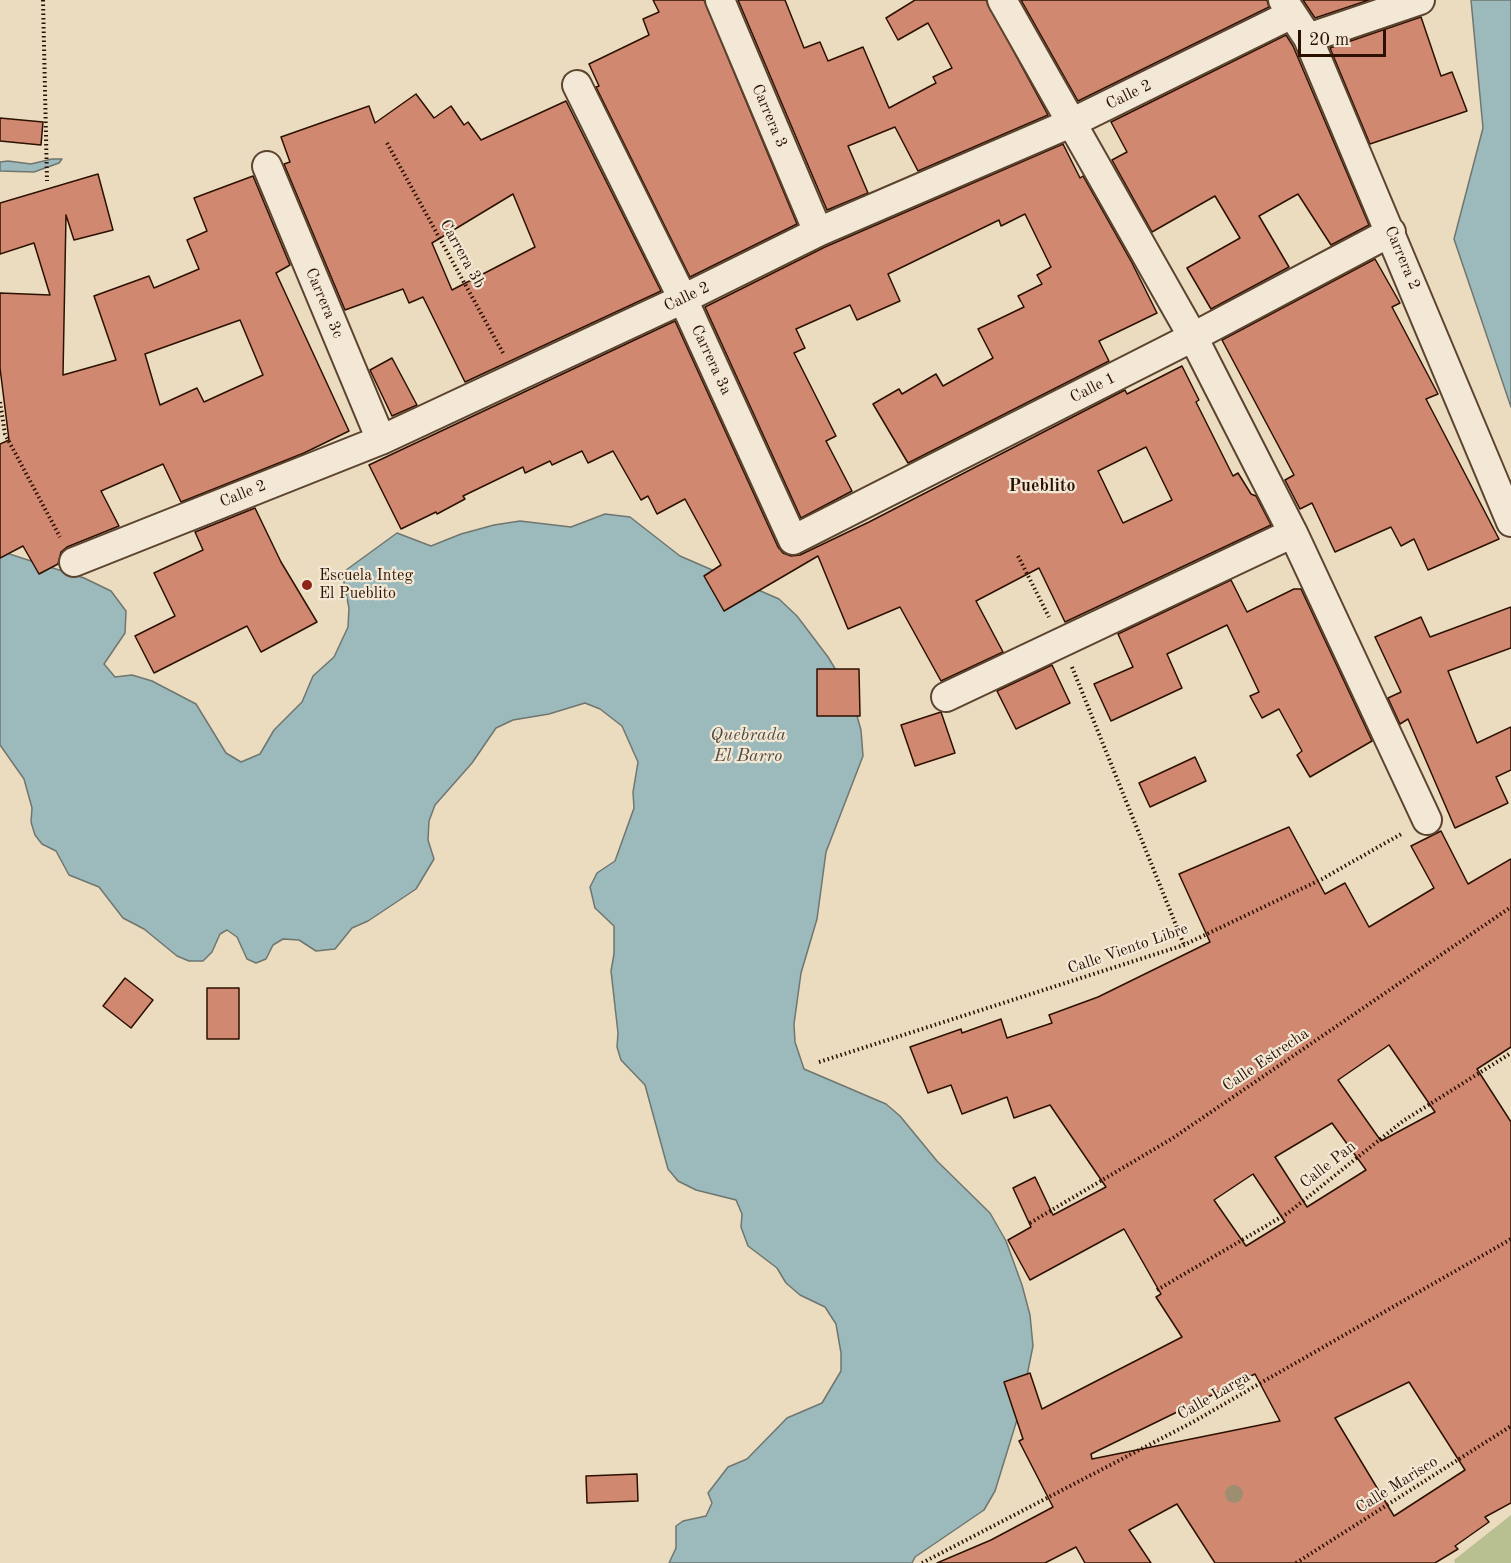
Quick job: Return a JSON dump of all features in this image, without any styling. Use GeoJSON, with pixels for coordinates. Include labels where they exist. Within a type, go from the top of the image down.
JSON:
{"type":"FeatureCollection","features":[{"type":"Feature","properties":{"kind":"street","name":"Carrera 3"},"geometry":{"type":"LineString","coordinates":[[720,0],[818,232]]}},
{"type":"Feature","properties":{"kind":"street"},"geometry":{"type":"LineString","coordinates":[[1002,0],[1193,337],[1293,533],[1427,820]]}},
{"type":"Feature","properties":{"kind":"street","name":"Calle 2"},"geometry":{"type":"LineString","coordinates":[[74,562],[381,440],[683,299],[818,232],[1071,123],[1294,17],[1420,0]]}},
{"type":"Feature","properties":{"kind":"street","name":"Carrera 2"},"geometry":{"type":"LineString","coordinates":[[1294,17],[1391,232],[1511,522]]}},
{"type":"Feature","properties":{"kind":"street","name":"Carrera 3a"},"geometry":{"type":"LineString","coordinates":[[577,85],[683,299],[793,540]]}},
{"type":"Feature","properties":{"kind":"street","name":"Carrera 3c"},"geometry":{"type":"LineString","coordinates":[[267,166],[381,440]]}},
{"type":"Feature","properties":{"kind":"street","name":"Calle 1"},"geometry":{"type":"LineString","coordinates":[[793,540],[1193,337],[1391,232]]}},
{"type":"Feature","properties":{"kind":"street"},"geometry":{"type":"LineString","coordinates":[[946,698],[1293,533]]}},
{"type":"Feature","properties":{"kind":"path"},"geometry":{"type":"LineString","coordinates":[[43,0],[47,181]]}},
{"type":"Feature","properties":{"kind":"path","name":"Carrera 3b"},"geometry":{"type":"LineString","coordinates":[[387,143],[516,377]]}},
{"type":"Feature","properties":{"kind":"path"},"geometry":{"type":"LineString","coordinates":[[0,402],[4,434],[74,562]]}},
{"type":"Feature","properties":{"kind":"path"},"geometry":{"type":"LineString","coordinates":[[1018,556],[1062,643],[1184,945]]}},
{"type":"Feature","properties":{"kind":"path","name":"Calle Viento Libre"},"geometry":{"type":"LineString","coordinates":[[819,1062],[1184,945],[1322,879],[1427,820]]}},
{"type":"Feature","properties":{"kind":"path","name":"Calle Estrecha"},"geometry":{"type":"LineString","coordinates":[[1029,1223],[1173,1138],[1511,908]]}},
{"type":"Feature","properties":{"kind":"path","name":"Calle Pan"},"geometry":{"type":"LineString","coordinates":[[1157,1290],[1288,1212],[1403,1121],[1511,1053]]}},
{"type":"Feature","properties":{"kind":"path","name":"Calle Larga"},"geometry":{"type":"LineString","coordinates":[[922,1563],[1193,1422],[1511,1239]]}},
{"type":"Feature","properties":{"kind":"path","name":"Calle Marisco"},"geometry":{"type":"LineString","coordinates":[[1296,1563],[1511,1426]]}},
{"type":"Feature","properties":{"kind":"green space"},"geometry":{"type":"Polygon","coordinates":[[[1511,1515],[1511,1563],[1455,1563],[1454,1560],[1511,1515]]]}},
{"type":"Feature","properties":{"kind":"water"},"geometry":{"type":"Polygon","coordinates":[[[1471,0],[1511,0],[1511,407],[1454,239],[1483,128],[1471,0]]]}},
{"type":"Feature","properties":{"kind":"water"},"geometry":{"type":"Polygon","coordinates":[[[62,159],[59,163],[34,172],[0,171],[0,162],[31,164],[62,159]]]}},
{"type":"Feature","properties":{"kind":"water","name":"Quebrada El Barro"},"geometry":{"type":"Polygon","coordinates":[[[605,514],[630,517],[680,556],[779,599],[797,616],[828,657],[845,685],[855,709],[861,730],[863,756],[826,852],[817,919],[801,973],[794,1024],[795,1042],[804,1069],[886,1104],[900,1116],[937,1161],[990,1213],[1006,1241],[1022,1285],[1030,1315],[1033,1346],[1020,1410],[995,1491],[984,1510],[915,1557],[912,1563],[669,1563],[676,1548],[676,1526],[683,1521],[706,1516],[712,1503],[708,1493],[728,1467],[747,1459],[787,1418],[822,1403],[841,1371],[841,1353],[836,1324],[825,1307],[800,1295],[786,1283],[777,1268],[748,1246],[741,1227],[742,1214],[736,1200],[696,1190],[678,1181],[668,1169],[645,1085],[621,1060],[617,1047],[618,1033],[611,971],[614,954],[614,926],[595,908],[590,887],[597,873],[615,861],[634,808],[633,792],[638,762],[622,726],[600,709],[585,703],[549,714],[513,720],[496,728],[472,763],[435,805],[429,821],[428,840],[434,859],[416,889],[368,921],[352,928],[335,949],[316,951],[299,940],[283,939],[273,945],[266,959],[256,963],[247,959],[237,937],[227,930],[220,934],[212,952],[203,961],[189,961],[177,956],[144,929],[123,918],[99,887],[69,875],[56,851],[42,844],[35,835],[31,822],[32,808],[24,779],[0,745],[0,551],[84,578],[111,591],[126,611],[125,633],[104,664],[115,677],[132,675],[152,681],[196,704],[226,753],[241,762],[260,754],[274,730],[302,702],[313,676],[334,657],[348,627],[349,608],[342,573],[397,533],[431,546],[461,534],[494,525],[520,521],[571,527],[605,514]]]}},
{"type":"Feature","properties":{"kind":"building"},"geometry":{"type":"Polygon","coordinates":[[[653,0],[704,0],[797,224],[690,277],[596,87],[599,86],[589,64],[649,35],[643,19],[659,12],[653,0]]]}},
{"type":"Feature","properties":{"kind":"building"},"geometry":{"type":"Polygon","coordinates":[[[738,0],[785,0],[804,48],[820,42],[828,61],[863,47],[889,108],[936,83],[933,77],[952,68],[928,23],[898,40],[886,18],[915,0],[986,0],[1048,115],[918,171],[895,127],[848,146],[868,193],[827,210],[738,0]]]}},
{"type":"Feature","properties":{"kind":"building"},"geometry":{"type":"Polygon","coordinates":[[[1021,0],[1267,0],[1269,7],[1078,101],[1021,0]]]}},
{"type":"Feature","properties":{"kind":"building"},"geometry":{"type":"Polygon","coordinates":[[[1303,0],[1369,0],[1315,18],[1303,0]]]}},
{"type":"Feature","properties":{"kind":"building"},"geometry":{"type":"Polygon","coordinates":[[[1421,17],[1441,76],[1452,72],[1467,111],[1370,144],[1330,48],[1421,17]]]}},
{"type":"Feature","properties":{"kind":"building"},"geometry":{"type":"Polygon","coordinates":[[[1286,35],[1293,46],[1369,225],[1331,245],[1298,194],[1259,216],[1289,267],[1211,309],[1187,268],[1240,238],[1215,196],[1152,232],[1112,160],[1127,152],[1111,122],[1286,35]]]}},
{"type":"Feature","properties":{"kind":"building"},"geometry":{"type":"Polygon","coordinates":[[[416,94],[434,118],[451,106],[464,125],[468,122],[481,140],[566,101],[661,291],[465,382],[423,297],[409,303],[403,289],[345,310],[284,164],[290,162],[281,137],[369,106],[375,123],[416,94]],[[513,194],[432,243],[452,290],[535,247],[513,194]]]}},
{"type":"Feature","properties":{"kind":"building"},"geometry":{"type":"Polygon","coordinates":[[[0,118],[43,122],[41,145],[0,141],[0,118]]]}},
{"type":"Feature","properties":{"kind":"building"},"geometry":{"type":"Polygon","coordinates":[[[1063,144],[1080,178],[1083,176],[1132,263],[1157,313],[1099,341],[1109,361],[908,463],[873,404],[899,389],[902,394],[936,374],[943,386],[993,358],[978,329],[1024,307],[1018,296],[1042,284],[1037,275],[1051,267],[1025,214],[1001,226],[999,220],[888,274],[900,301],[857,320],[850,305],[796,329],[805,348],[794,353],[836,436],[826,441],[852,491],[801,518],[705,307],[825,247],[1063,144]]]}},
{"type":"Feature","properties":{"kind":"building"},"geometry":{"type":"Polygon","coordinates":[[[98,174],[113,230],[74,240],[66,215],[63,375],[116,360],[94,296],[149,276],[154,288],[199,269],[187,240],[207,231],[194,198],[253,176],[290,265],[276,273],[349,431],[304,453],[181,502],[163,464],[101,491],[119,526],[67,547],[61,552],[58,564],[39,574],[23,546],[0,558],[0,444],[9,440],[0,368],[0,293],[50,295],[34,243],[0,254],[0,203],[98,174]],[[240,320],[145,354],[160,405],[197,388],[204,402],[263,375],[240,320]]]}},
{"type":"Feature","properties":{"kind":"building"},"geometry":{"type":"Polygon","coordinates":[[[1375,259],[1400,303],[1392,307],[1438,394],[1426,399],[1499,539],[1428,570],[1414,539],[1401,546],[1391,527],[1335,552],[1312,503],[1300,509],[1285,480],[1294,475],[1222,340],[1375,259]]]}},
{"type":"Feature","properties":{"kind":"building"},"geometry":{"type":"Polygon","coordinates":[[[675,321],[778,547],[783,553],[791,556],[800,555],[869,522],[1125,390],[1127,394],[1182,366],[1199,400],[1196,402],[1233,476],[1238,473],[1251,494],[1256,496],[1271,525],[1065,622],[1039,568],[976,601],[1003,652],[941,681],[900,607],[848,629],[818,556],[724,611],[704,576],[721,565],[685,499],[657,514],[648,496],[641,500],[613,451],[588,463],[582,451],[552,465],[550,461],[525,473],[523,467],[463,496],[465,499],[437,514],[436,512],[401,529],[369,465],[675,321]],[[1146,447],[1098,471],[1123,523],[1172,500],[1146,447]]]}},
{"type":"Feature","properties":{"kind":"building"},"geometry":{"type":"Polygon","coordinates":[[[392,358],[417,405],[392,416],[370,370],[392,358]]]}},
{"type":"Feature","properties":{"kind":"building"},"geometry":{"type":"Polygon","coordinates":[[[255,508],[281,562],[317,622],[261,652],[247,626],[154,673],[135,636],[175,616],[154,573],[203,550],[195,532],[255,508]]]}},
{"type":"Feature","properties":{"kind":"building"},"geometry":{"type":"Polygon","coordinates":[[[1231,580],[1247,612],[1294,589],[1301,589],[1372,741],[1310,777],[1297,755],[1302,751],[1279,709],[1262,718],[1250,696],[1259,692],[1227,625],[1167,654],[1182,688],[1111,721],[1094,684],[1133,667],[1118,634],[1231,580]]]}},
{"type":"Feature","properties":{"kind":"building"},"geometry":{"type":"Polygon","coordinates":[[[1511,607],[1511,648],[1448,671],[1477,743],[1511,727],[1511,770],[1496,777],[1508,803],[1455,828],[1408,719],[1400,724],[1388,698],[1401,692],[1375,637],[1421,617],[1430,637],[1511,607]]]}},
{"type":"Feature","properties":{"kind":"building"},"geometry":{"type":"Polygon","coordinates":[[[1052,665],[1070,703],[1016,729],[997,691],[1052,665]]]}},
{"type":"Feature","properties":{"kind":"building"},"geometry":{"type":"Polygon","coordinates":[[[817,669],[859,669],[860,716],[817,716],[817,669]]]}},
{"type":"Feature","properties":{"kind":"building"},"geometry":{"type":"Polygon","coordinates":[[[941,712],[955,753],[915,766],[901,725],[941,712]]]}},
{"type":"Feature","properties":{"kind":"building"},"geometry":{"type":"Polygon","coordinates":[[[1195,757],[1206,781],[1150,807],[1139,783],[1195,757]]]}},
{"type":"Feature","properties":{"kind":"building"},"geometry":{"type":"Polygon","coordinates":[[[1289,827],[1325,894],[1345,883],[1369,927],[1434,888],[1411,846],[1441,831],[1468,884],[1511,859],[1511,1047],[1477,1069],[1511,1122],[1511,1503],[1485,1517],[1489,1522],[1455,1546],[1458,1549],[1435,1563],[1215,1563],[1177,1504],[1129,1530],[1151,1563],[1085,1563],[1076,1547],[1045,1563],[937,1563],[991,1540],[1053,1507],[1019,1441],[1023,1439],[1004,1382],[1030,1373],[1042,1409],[1182,1337],[1156,1297],[1161,1294],[1124,1229],[1030,1280],[1008,1240],[1031,1227],[1013,1188],[1035,1177],[1053,1215],[1106,1187],[1050,1105],[1014,1118],[1007,1097],[962,1114],[951,1085],[928,1093],[910,1047],[961,1029],[962,1033],[1001,1019],[1007,1038],[1052,1023],[1049,1015],[1098,997],[1210,942],[1179,874],[1289,827]],[[1389,1045],[1338,1080],[1381,1141],[1435,1112],[1389,1045]],[[1332,1123],[1275,1157],[1307,1207],[1366,1170],[1332,1123]],[[1253,1174],[1214,1200],[1246,1246],[1285,1222],[1253,1174]],[[1255,1374],[1091,1454],[1092,1459],[1280,1421],[1255,1374]],[[1409,1382],[1335,1418],[1394,1516],[1465,1470],[1409,1382]]]}},
{"type":"Feature","properties":{"kind":"building"},"geometry":{"type":"Polygon","coordinates":[[[125,978],[153,1000],[131,1028],[103,1006],[125,978]]]}},
{"type":"Feature","properties":{"kind":"building"},"geometry":{"type":"Polygon","coordinates":[[[207,988],[239,988],[239,1039],[207,1039],[207,988]]]}},
{"type":"Feature","properties":{"kind":"building"},"geometry":{"type":"Polygon","coordinates":[[[637,1474],[638,1501],[587,1503],[586,1476],[637,1474]]]}},
{"type":"Feature","properties":{"kind":"place","name":"Escuela Integ El Pueblito"},"geometry":{"type":"Point","coordinates":[307,585]}},
{"type":"Feature","properties":{"kind":"district","name":"Pueblito"},"geometry":{"type":"Point","coordinates":[1042,486]}}]}
